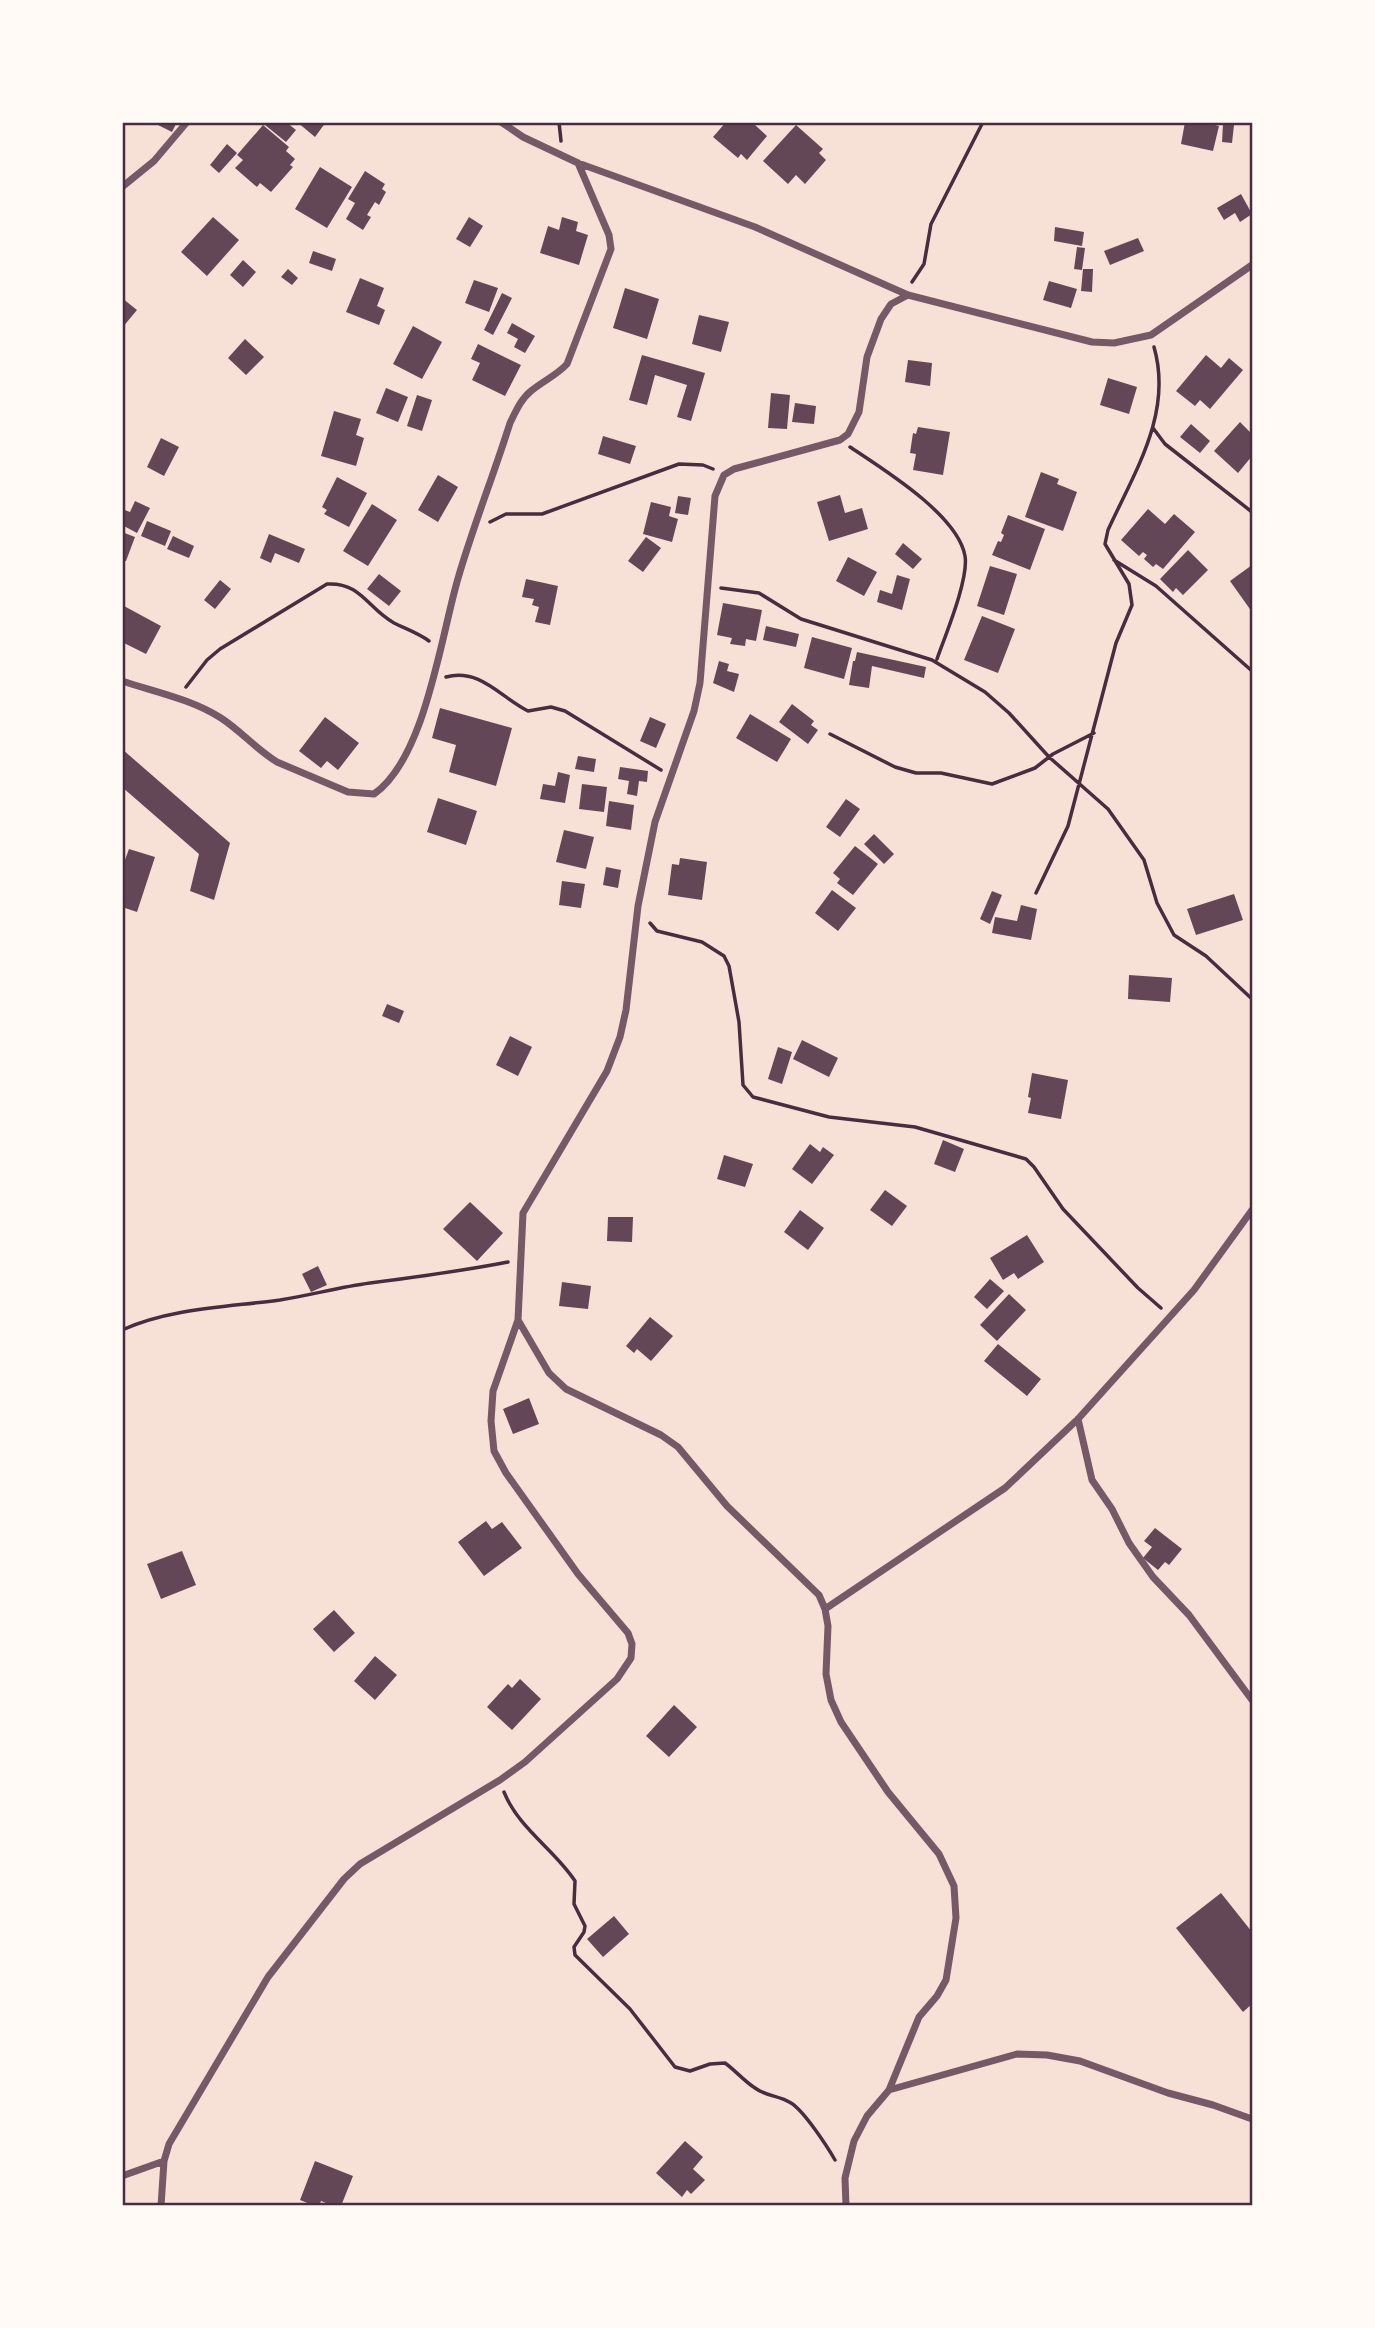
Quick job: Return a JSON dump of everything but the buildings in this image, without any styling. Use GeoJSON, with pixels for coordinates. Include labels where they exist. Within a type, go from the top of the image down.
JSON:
{"type":"FeatureCollection","features":[{"type":"Feature","properties":{"kind":"street"},"geometry":{"type":"LineString","coordinates":[[122,187],[154,161],[187,122]]}},
{"type":"Feature","properties":{"kind":"street"},"geometry":{"type":"LineString","coordinates":[[501,122],[523,137],[578,163],[755,227],[908,295],[1093,342],[1114,343],[1151,335],[1252,266]]}},
{"type":"Feature","properties":{"kind":"street"},"geometry":{"type":"LineString","coordinates":[[122,681],[176,698],[218,716],[240,731],[268,757],[348,792],[374,794],[393,777],[404,758],[434,680],[439,648],[460,570],[517,408],[531,391],[568,364],[611,249],[609,235],[578,163]]}},
{"type":"Feature","properties":{"kind":"street"},"geometry":{"type":"LineString","coordinates":[[161,2206],[164,2161],[169,2144],[268,1977],[344,1879],[370,1858],[500,1780],[525,1762],[617,1679],[631,1658],[632,1644],[628,1633],[578,1574],[506,1473],[494,1451],[491,1421],[493,1391],[519,1320],[523,1213],[607,1071],[620,1037],[626,1010],[638,906],[656,822],[694,711],[700,683],[714,504],[724,475],[734,469],[840,440],[848,434],[859,412],[867,357],[881,318],[891,304],[908,295]]}},
{"type":"Feature","properties":{"kind":"street"},"geometry":{"type":"LineString","coordinates":[[825,1609],[1005,1488],[1078,1419],[1194,1290],[1252,1210]]}},
{"type":"Feature","properties":{"kind":"street"},"geometry":{"type":"LineString","coordinates":[[519,1320],[549,1373],[566,1390],[661,1434],[678,1447],[727,1506],[819,1595],[828,1626],[826,1674],[831,1700],[841,1721],[888,1792],[939,1854],[954,1886],[957,1918],[946,1980],[937,1996],[919,2017],[890,2090],[863,2124],[854,2141],[845,2178],[846,2206]]}},
{"type":"Feature","properties":{"kind":"street"},"geometry":{"type":"LineString","coordinates":[[1078,1419],[1093,1480],[1112,1509],[1129,1543],[1153,1577],[1189,1615],[1252,1700]]}},
{"type":"Feature","properties":{"kind":"street"},"geometry":{"type":"LineString","coordinates":[[890,2090],[1017,2054],[1047,2055],[1080,2061],[1168,2093],[1252,2119]]}},
{"type":"Feature","properties":{"kind":"street"},"geometry":{"type":"LineString","coordinates":[[122,2176],[164,2161]]}},
{"type":"Feature","properties":{"kind":"path"},"geometry":{"type":"LineString","coordinates":[[897,289],[913,282],[924,264],[931,224],[983,122]]}},
{"type":"Feature","properties":{"kind":"path"},"geometry":{"type":"LineString","coordinates":[[1036,893],[1068,826],[1116,643],[1132,605],[1129,584],[1105,544],[1108,530],[1153,428],[1160,385],[1151,335]]}},
{"type":"Feature","properties":{"kind":"path"},"geometry":{"type":"LineString","coordinates":[[1153,428],[1165,444],[1252,512]]}},
{"type":"Feature","properties":{"kind":"path"},"geometry":{"type":"LineString","coordinates":[[840,440],[911,489],[945,519],[961,543],[966,558],[964,579],[937,659]]}},
{"type":"Feature","properties":{"kind":"path"},"geometry":{"type":"LineString","coordinates":[[476,528],[506,514],[542,514],[679,464],[703,465],[724,475]]}},
{"type":"Feature","properties":{"kind":"path"},"geometry":{"type":"LineString","coordinates":[[1112,559],[1156,586],[1252,671]]}},
{"type":"Feature","properties":{"kind":"path"},"geometry":{"type":"LineString","coordinates":[[176,698],[207,660],[220,649],[327,584],[339,583],[353,589],[392,622],[422,636],[439,648]]}},
{"type":"Feature","properties":{"kind":"path"},"geometry":{"type":"LineString","coordinates":[[708,587],[759,593],[801,619],[932,660],[995,701],[1049,757],[1108,809],[1144,860],[1157,903],[1174,935],[1200,951],[1252,999]]}},
{"type":"Feature","properties":{"kind":"path"},"geometry":{"type":"LineString","coordinates":[[434,680],[466,674],[528,711],[551,707],[565,711],[671,777]]}},
{"type":"Feature","properties":{"kind":"path"},"geometry":{"type":"LineString","coordinates":[[830,734],[895,767],[992,784],[1035,768],[1049,757],[1094,733]]}},
{"type":"Feature","properties":{"kind":"path"},"geometry":{"type":"LineString","coordinates":[[638,906],[657,931],[702,942],[724,956],[729,966],[739,1022],[743,1085],[754,1097],[829,1117],[915,1127],[1026,1159],[1063,1209],[1105,1255],[1150,1300],[1172,1314]]}},
{"type":"Feature","properties":{"kind":"path"},"geometry":{"type":"LineString","coordinates":[[122,1330],[137,1323],[175,1315],[521,1260]]}},
{"type":"Feature","properties":{"kind":"path"},"geometry":{"type":"LineString","coordinates":[[500,1780],[514,1812],[575,1881],[574,1904],[585,1926],[584,1933],[574,1947],[575,1955],[631,2009],[675,2067],[690,2071],[710,2063],[725,2063],[754,2088],[770,2097],[781,2098],[795,2105],[827,2146],[845,2178]]}}]}
